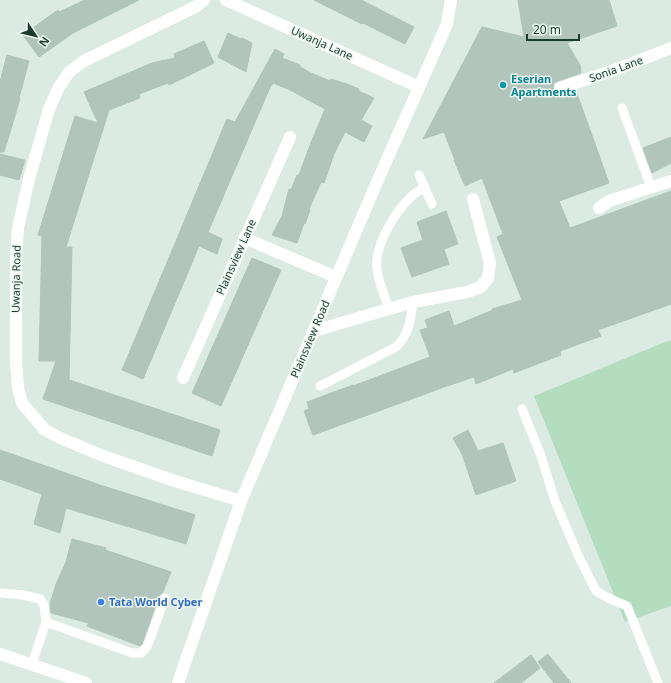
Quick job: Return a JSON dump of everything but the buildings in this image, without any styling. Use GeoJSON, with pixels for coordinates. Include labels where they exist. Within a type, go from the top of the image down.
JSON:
{"type":"FeatureCollection","features":[{"type":"Feature","properties":{"kind":"street","name":"Uwanja Road"},"geometry":{"type":"LineString","coordinates":[[204,0],[197,6],[84,61],[69,72],[58,88],[49,109],[39,141],[18,228],[16,258],[16,362],[18,388],[22,402],[45,430],[60,438],[106,457],[241,501]]}},
{"type":"Feature","properties":{"kind":"street","name":"Uwanja Lane"},"geometry":{"type":"LineString","coordinates":[[226,0],[419,87]]}},
{"type":"Feature","properties":{"kind":"street","name":"Plainsview Road"},"geometry":{"type":"LineString","coordinates":[[178,683],[241,501],[336,277],[447,24],[451,0]]}},
{"type":"Feature","properties":{"kind":"street","name":"Sonia Lane"},"geometry":{"type":"LineString","coordinates":[[560,88],[612,71],[671,48]]}},
{"type":"Feature","properties":{"kind":"street","name":"Plainsview Lane"},"geometry":{"type":"LineString","coordinates":[[183,378],[290,137]]}},
{"type":"Feature","properties":{"kind":"street"},"geometry":{"type":"LineString","coordinates":[[599,208],[609,201],[671,181]]}},
{"type":"Feature","properties":{"kind":"street"},"geometry":{"type":"LineString","coordinates":[[314,331],[413,302],[467,292],[480,287],[488,278],[490,263],[473,199]]}},
{"type":"Feature","properties":{"kind":"street"},"geometry":{"type":"LineString","coordinates":[[244,238],[336,277]]}},
{"type":"Feature","properties":{"kind":"street"},"geometry":{"type":"LineString","coordinates":[[0,654],[86,683]]}},
{"type":"Feature","properties":{"kind":"lane"},"geometry":{"type":"LineString","coordinates":[[622,108],[651,187]]}},
{"type":"Feature","properties":{"kind":"lane"},"geometry":{"type":"LineString","coordinates":[[419,175],[432,204]]}},
{"type":"Feature","properties":{"kind":"lane"},"geometry":{"type":"LineString","coordinates":[[389,309],[378,278],[376,267],[377,256],[389,226],[399,211],[412,196],[425,187]]}},
{"type":"Feature","properties":{"kind":"lane"},"geometry":{"type":"LineString","coordinates":[[320,386],[396,347],[404,338],[410,322],[413,302]]}},
{"type":"Feature","properties":{"kind":"lane"},"geometry":{"type":"LineString","coordinates":[[522,409],[541,456],[555,501],[578,555],[596,591],[627,606],[658,683]]}},
{"type":"Feature","properties":{"kind":"lane"},"geometry":{"type":"LineString","coordinates":[[0,593],[24,595],[40,599],[44,605],[46,622],[32,664]]}},
{"type":"Feature","properties":{"kind":"lane"},"geometry":{"type":"LineString","coordinates":[[46,622],[132,653],[141,653],[147,647],[165,598]]}},
{"type":"Feature","properties":{"kind":"green space"},"geometry":{"type":"Polygon","coordinates":[[[670,340],[671,606],[625,622],[534,396],[670,340]]]}},
{"type":"Feature","properties":{"kind":"place","name":"Eserian Apartments"},"geometry":{"type":"Point","coordinates":[503,85]}},
{"type":"Feature","properties":{"kind":"place","name":"Tata World Cyber"},"geometry":{"type":"Point","coordinates":[101,602]}}]}
